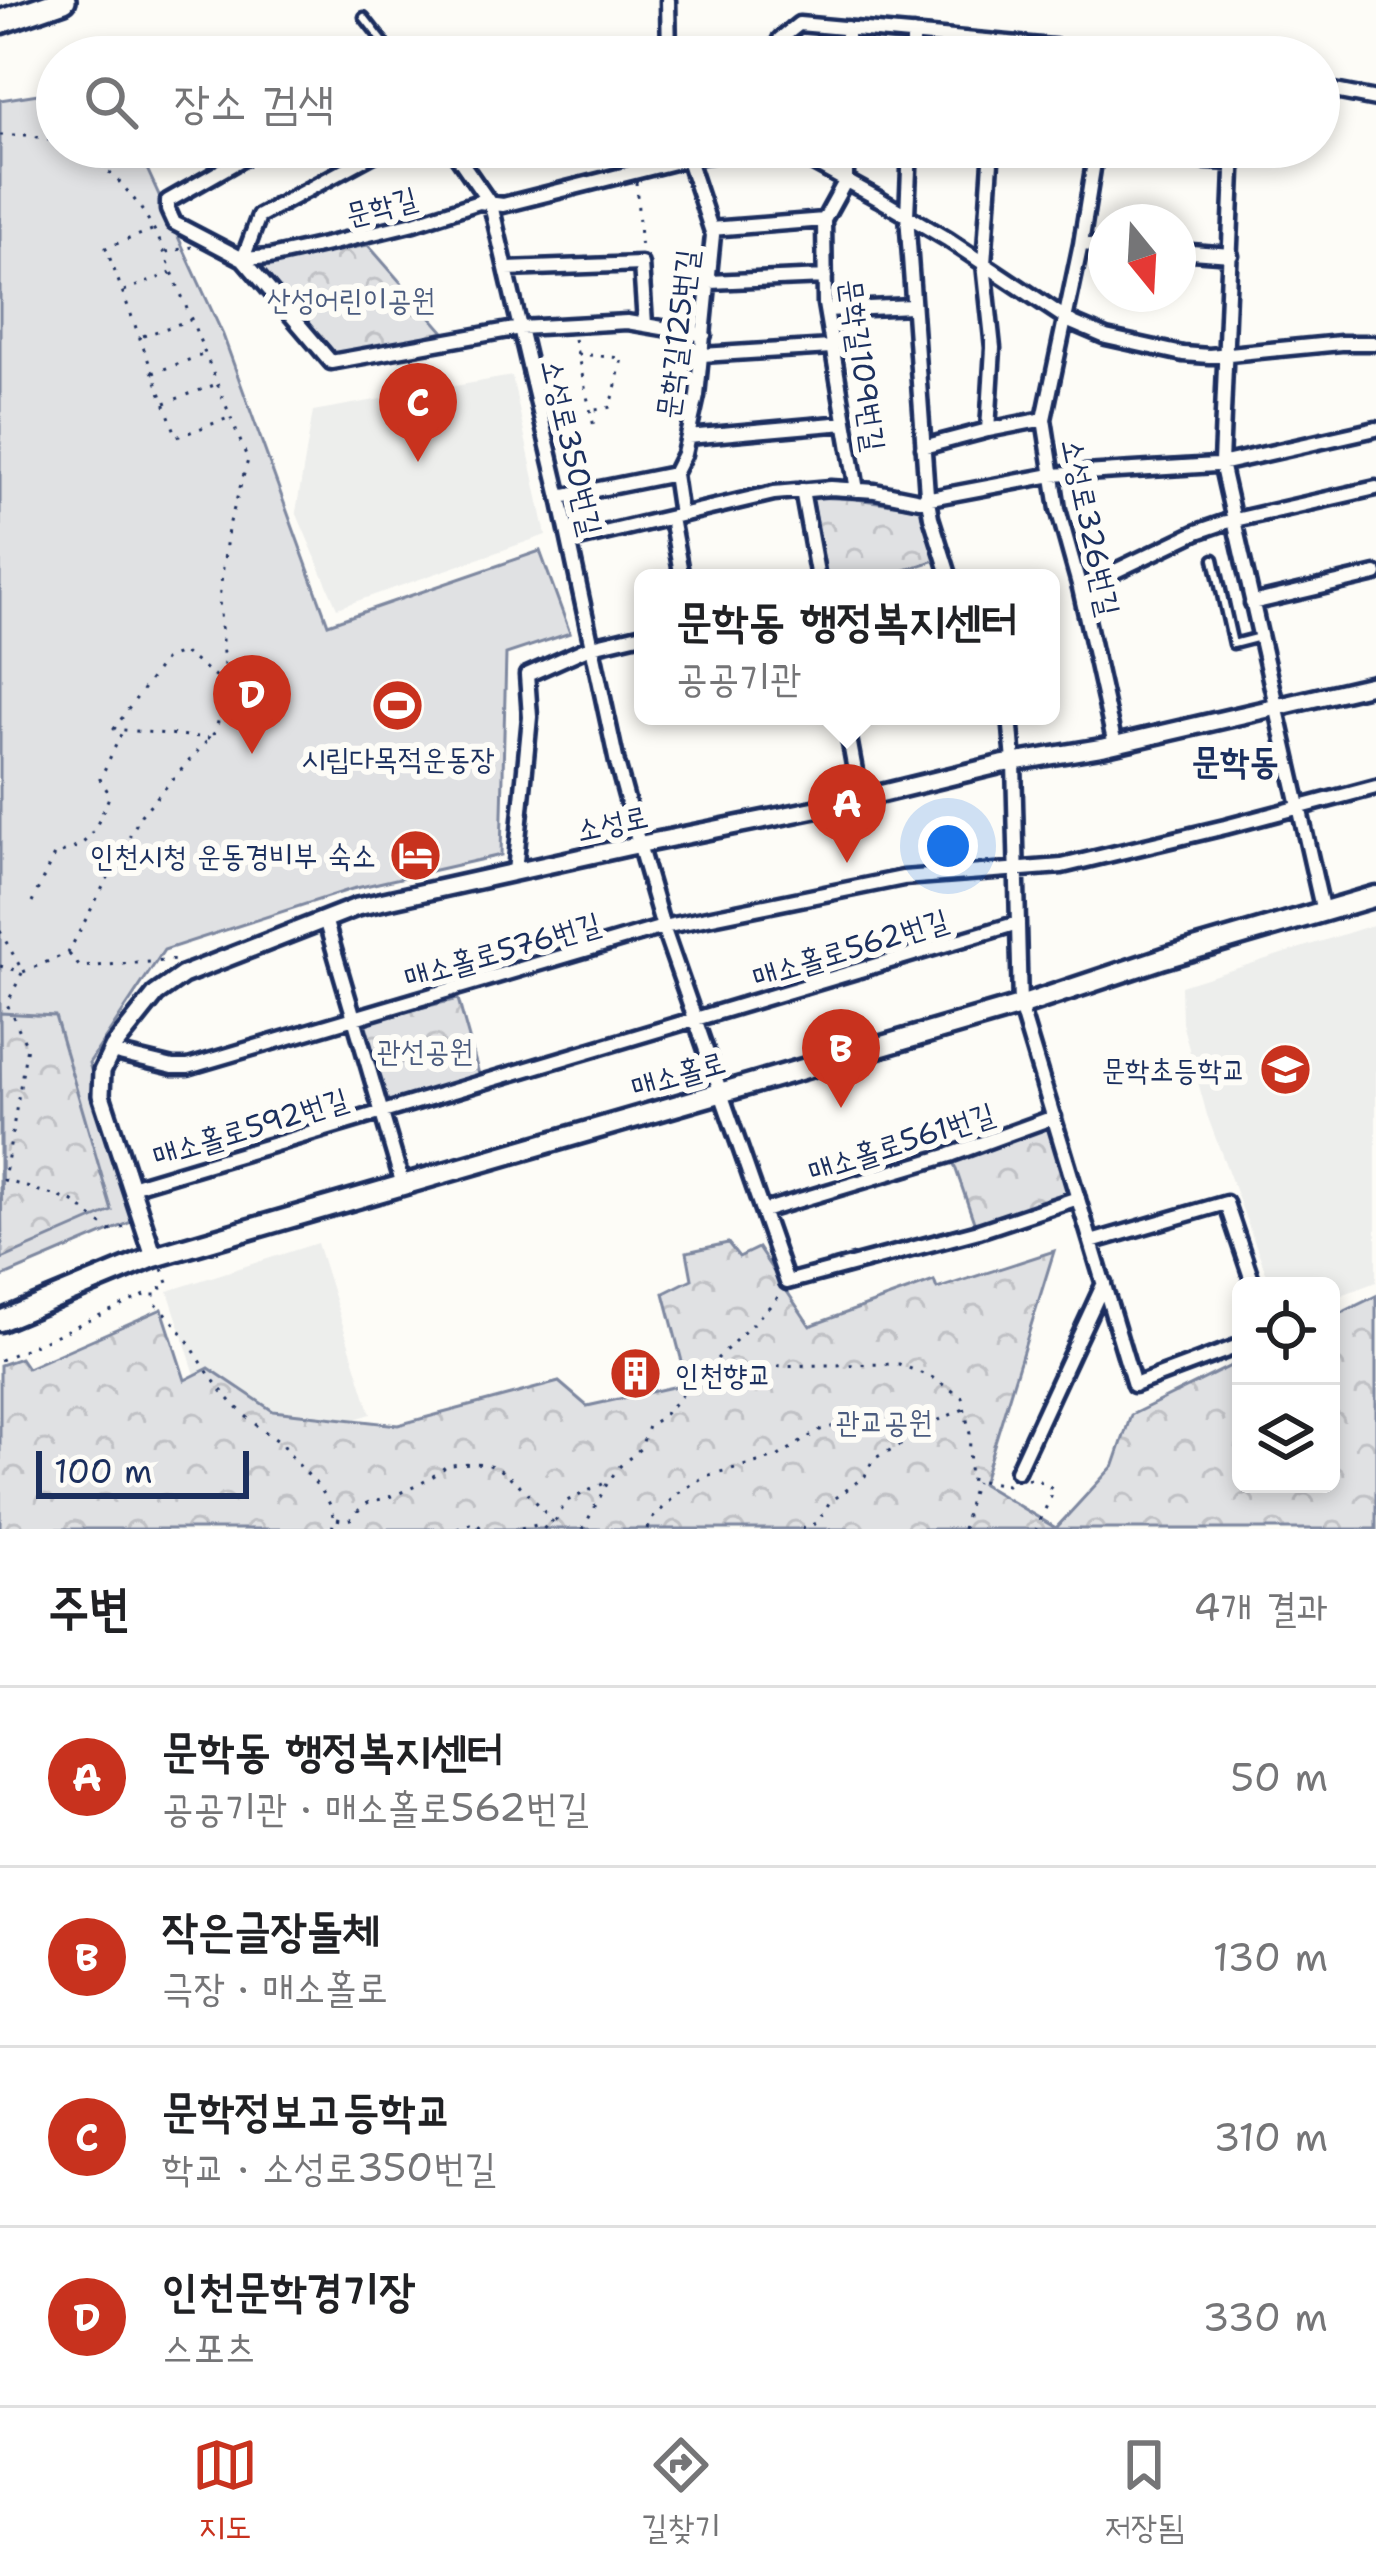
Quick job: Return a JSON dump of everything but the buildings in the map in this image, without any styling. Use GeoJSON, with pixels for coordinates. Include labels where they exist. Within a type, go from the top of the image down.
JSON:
{"type":"FeatureCollection","features":[{"type":"Feature","properties":{"kind":"highway"},"geometry":{"type":"LineString","coordinates":[[0,22],[64,0]]}},
{"type":"Feature","properties":{"kind":"main road","name":"매소홀로"},"geometry":{"type":"LineString","coordinates":[[0,1321],[154,1257],[1020,1006],[1376,896]]}},
{"type":"Feature","properties":{"kind":"street"},"geometry":{"type":"LineString","coordinates":[[668,0],[669,36]]}},
{"type":"Feature","properties":{"kind":"street"},"geometry":{"type":"LineString","coordinates":[[784,36],[799,24],[925,36]]}},
{"type":"Feature","properties":{"kind":"street"},"geometry":{"type":"LineString","coordinates":[[847,28],[847,36]]}},
{"type":"Feature","properties":{"kind":"street"},"geometry":{"type":"LineString","coordinates":[[1340,92],[1376,99]]}},
{"type":"Feature","properties":{"kind":"street"},"geometry":{"type":"LineString","coordinates":[[226,168],[168,201],[167,210],[174,223],[243,259],[259,215],[348,168]]}},
{"type":"Feature","properties":{"kind":"street"},"geometry":{"type":"LineString","coordinates":[[465,168],[491,205]]}},
{"type":"Feature","properties":{"kind":"street","name":"문학길"},"geometry":{"type":"LineString","coordinates":[[243,259],[333,243],[479,202],[503,205],[645,168]]}},
{"type":"Feature","properties":{"kind":"street","name":"문학길125번길"},"geometry":{"type":"LineString","coordinates":[[681,569],[674,474],[684,454],[698,396],[710,282],[711,229],[691,168]]}},
{"type":"Feature","properties":{"kind":"street","name":"문학길"},"geometry":{"type":"LineString","coordinates":[[823,168],[908,215],[1066,319],[1106,337],[1183,354],[1227,355],[1376,343]]}},
{"type":"Feature","properties":{"kind":"street"},"geometry":{"type":"LineString","coordinates":[[846,168],[846,180]]}},
{"type":"Feature","properties":{"kind":"street"},"geometry":{"type":"LineString","coordinates":[[909,168],[912,305],[927,498],[947,569]]}},
{"type":"Feature","properties":{"kind":"street"},"geometry":{"type":"LineString","coordinates":[[988,430],[993,348],[985,264],[991,168]]}},
{"type":"Feature","properties":{"kind":"street","name":"소성로326번길"},"geometry":{"type":"LineString","coordinates":[[1093,168],[1045,419],[1058,509],[1115,745]]}},
{"type":"Feature","properties":{"kind":"street"},"geometry":{"type":"LineString","coordinates":[[1234,168],[1221,464],[1323,912]]}},
{"type":"Feature","properties":{"kind":"street","name":"문학길109번길"},"geometry":{"type":"LineString","coordinates":[[846,180],[824,220],[824,277],[831,346],[857,490]]}},
{"type":"Feature","properties":{"kind":"street","name":"소성로350번길"},"geometry":{"type":"LineString","coordinates":[[491,205],[639,844]]}},
{"type":"Feature","properties":{"kind":"street"},"geometry":{"type":"LineString","coordinates":[[711,229],[824,220]]}},
{"type":"Feature","properties":{"kind":"street"},"geometry":{"type":"LineString","coordinates":[[1081,244],[1088,244]]}},
{"type":"Feature","properties":{"kind":"street"},"geometry":{"type":"LineString","coordinates":[[1196,252],[1231,255]]}},
{"type":"Feature","properties":{"kind":"street","name":"소성로350번길"},"geometry":{"type":"LineString","coordinates":[[243,259],[331,362],[520,328],[627,322],[704,334]]}},
{"type":"Feature","properties":{"kind":"street"},"geometry":{"type":"LineString","coordinates":[[506,269],[641,264],[645,323]]}},
{"type":"Feature","properties":{"kind":"street"},"geometry":{"type":"LineString","coordinates":[[710,282],[824,277]]}},
{"type":"Feature","properties":{"kind":"street"},"geometry":{"type":"LineString","coordinates":[[826,310],[912,305]]}},
{"type":"Feature","properties":{"kind":"street"},"geometry":{"type":"LineString","coordinates":[[702,355],[831,346]]}},
{"type":"Feature","properties":{"kind":"street"},"geometry":{"type":"LineString","coordinates":[[923,447],[1045,419]]}},
{"type":"Feature","properties":{"kind":"street"},"geometry":{"type":"LineString","coordinates":[[688,437],[845,423]]}},
{"type":"Feature","properties":{"kind":"street"},"geometry":{"type":"LineString","coordinates":[[570,542],[774,493],[857,490],[920,500],[1052,475],[1221,464],[1376,429]]}},
{"type":"Feature","properties":{"kind":"street"},"geometry":{"type":"LineString","coordinates":[[560,497],[674,474]]}},
{"type":"Feature","properties":{"kind":"street"},"geometry":{"type":"LineString","coordinates":[[1080,588],[1197,532],[1376,488]]}},
{"type":"Feature","properties":{"kind":"street"},"geometry":{"type":"LineString","coordinates":[[802,490],[816,569]]}},
{"type":"Feature","properties":{"kind":"street"},"geometry":{"type":"LineString","coordinates":[[1252,603],[1376,574]]}},
{"type":"Feature","properties":{"kind":"street"},"geometry":{"type":"LineString","coordinates":[[514,872],[530,717],[526,675],[592,646],[634,636]]}},
{"type":"Feature","properties":{"kind":"street","name":"소성로"},"geometry":{"type":"LineString","coordinates":[[111,1052],[156,994],[183,975],[356,907],[1014,762],[1115,745],[1376,684]]}},
{"type":"Feature","properties":{"kind":"street"},"geometry":{"type":"LineString","coordinates":[[846,725],[860,798]]}},
{"type":"Feature","properties":{"kind":"street"},"geometry":{"type":"LineString","coordinates":[[1011,725],[1020,1006],[1134,1385],[1232,1348]]}},
{"type":"Feature","properties":{"kind":"street"},"geometry":{"type":"LineString","coordinates":[[1298,808],[1376,787]]}},
{"type":"Feature","properties":{"kind":"street","name":"매소홀로562번길"},"geometry":{"type":"LineString","coordinates":[[664,927],[903,878],[1080,862],[1298,808]]}},
{"type":"Feature","properties":{"kind":"street"},"geometry":{"type":"LineString","coordinates":[[639,844],[788,1282],[979,1231],[1078,1198]]}},
{"type":"Feature","properties":{"kind":"street","name":"매소홀로592번길"},"geometry":{"type":"LineString","coordinates":[[325,920],[404,1185]]}},
{"type":"Feature","properties":{"kind":"street","name":"매소홀로562번길"},"geometry":{"type":"LineString","coordinates":[[696,1019],[1018,923]]}},
{"type":"Feature","properties":{"kind":"street","name":"매소홀로576번길"},"geometry":{"type":"LineString","coordinates":[[354,1018],[664,927]]}},
{"type":"Feature","properties":{"kind":"street"},"geometry":{"type":"LineString","coordinates":[[154,1257],[101,1095],[102,1071],[111,1052],[188,1067],[354,1018]]}},
{"type":"Feature","properties":{"kind":"street"},"geometry":{"type":"LineString","coordinates":[[382,1113],[696,1019]]}},
{"type":"Feature","properties":{"kind":"street","name":"매소홀로592번길"},"geometry":{"type":"LineString","coordinates":[[131,1187],[382,1113]]}},
{"type":"Feature","properties":{"kind":"street","name":"매소홀로561번길"},"geometry":{"type":"LineString","coordinates":[[764,1211],[950,1155],[1054,1117]]}},
{"type":"Feature","properties":{"kind":"street"},"geometry":{"type":"LineString","coordinates":[[1091,1242],[1226,1203],[1251,1277]]}},
{"type":"Feature","properties":{"kind":"street"},"geometry":{"type":"LineString","coordinates":[[1017,1472],[1104,1283]]}},
{"type":"Feature","properties":{"kind":"lane"},"geometry":{"type":"LineString","coordinates":[[364,17],[379,36]]}},
{"type":"Feature","properties":{"kind":"lane"},"geometry":{"type":"LineString","coordinates":[[1214,559],[1233,644],[1260,637]]}},
{"type":"Feature","properties":{"kind":"path"},"geometry":{"type":"LineString","coordinates":[[0,135],[36,137]]}},
{"type":"Feature","properties":{"kind":"path"},"geometry":{"type":"LineString","coordinates":[[0,966],[23,972],[68,953],[141,814],[215,733],[226,694],[220,599],[229,529],[248,460],[154,229],[123,184],[105,168]]}},
{"type":"Feature","properties":{"kind":"path"},"geometry":{"type":"LineString","coordinates":[[634,172],[641,264]]}},
{"type":"Feature","properties":{"kind":"path"},"geometry":{"type":"LineString","coordinates":[[154,229],[106,248],[177,437],[234,419]]}},
{"type":"Feature","properties":{"kind":"path"},"geometry":{"type":"LineString","coordinates":[[164,253],[212,242]]}},
{"type":"Feature","properties":{"kind":"path"},"geometry":{"type":"LineString","coordinates":[[122,291],[172,272]]}},
{"type":"Feature","properties":{"kind":"path"},"geometry":{"type":"LineString","coordinates":[[140,338],[192,319]]}},
{"type":"Feature","properties":{"kind":"path"},"geometry":{"type":"LineString","coordinates":[[571,325],[595,431]]}},
{"type":"Feature","properties":{"kind":"path"},"geometry":{"type":"LineString","coordinates":[[153,373],[206,353]]}},
{"type":"Feature","properties":{"kind":"path"},"geometry":{"type":"LineString","coordinates":[[577,354],[622,358],[611,407],[590,411]]}},
{"type":"Feature","properties":{"kind":"path"},"geometry":{"type":"LineString","coordinates":[[165,403],[219,383]]}},
{"type":"Feature","properties":{"kind":"path"},"geometry":{"type":"LineString","coordinates":[[210,738],[114,729],[164,660],[183,652],[226,684]]}},
{"type":"Feature","properties":{"kind":"path"},"geometry":{"type":"LineString","coordinates":[[32,902],[54,855],[78,849],[92,833],[110,795],[100,779],[123,730]]}},
{"type":"Feature","properties":{"kind":"path"},"geometry":{"type":"LineString","coordinates":[[0,931],[23,972]]}},
{"type":"Feature","properties":{"kind":"path"},"geometry":{"type":"LineString","coordinates":[[68,953],[80,967],[187,960]]}},
{"type":"Feature","properties":{"kind":"path"},"geometry":{"type":"LineString","coordinates":[[0,1006],[7,1004],[23,972]]}},
{"type":"Feature","properties":{"kind":"path"},"geometry":{"type":"LineString","coordinates":[[7,1004],[27,1046],[2,1180],[72,1202],[110,1231],[143,1222]]}},
{"type":"Feature","properties":{"kind":"path"},"geometry":{"type":"LineString","coordinates":[[0,1360],[169,1285],[154,1257]]}},
{"type":"Feature","properties":{"kind":"path"},"geometry":{"type":"LineString","coordinates":[[583,1529],[608,1481],[641,1448],[648,1426],[662,1418],[788,1282]]}},
{"type":"Feature","properties":{"kind":"path"},"geometry":{"type":"LineString","coordinates":[[154,1291],[154,1303],[194,1347],[239,1413],[283,1444],[319,1488],[333,1509],[332,1529]]}},
{"type":"Feature","properties":{"kind":"path"},"geometry":{"type":"LineString","coordinates":[[696,1381],[716,1372],[760,1366],[899,1364],[962,1397],[970,1434],[969,1479],[1007,1485],[1016,1478],[1038,1480],[1054,1490],[1036,1529]]}},
{"type":"Feature","properties":{"kind":"path"},"geometry":{"type":"LineString","coordinates":[[802,1529],[817,1523],[829,1503],[865,1476],[873,1459],[966,1408]]}},
{"type":"Feature","properties":{"kind":"path"},"geometry":{"type":"LineString","coordinates":[[647,1529],[677,1494],[705,1476],[777,1457],[820,1430],[861,1419],[932,1424]]}},
{"type":"Feature","properties":{"kind":"path"},"geometry":{"type":"LineString","coordinates":[[335,1518],[350,1521],[366,1503],[410,1488],[446,1466],[488,1464],[534,1500],[556,1526],[567,1501],[608,1481]]}},
{"type":"Feature","properties":{"kind":"path"},"geometry":{"type":"LineString","coordinates":[[963,1529],[977,1480]]}},
{"type":"Feature","properties":{"kind":"path"},"geometry":{"type":"LineString","coordinates":[[457,1529],[475,1522],[482,1529]]}},
{"type":"Feature","properties":{"kind":"path"},"geometry":{"type":"LineString","coordinates":[[521,1529],[540,1524],[545,1529]]}},
{"type":"Feature","properties":{"kind":"shaded area"},"geometry":{"type":"Polygon","coordinates":[[[512,376],[546,535],[337,608],[296,512],[313,411],[512,376]]]}},
{"type":"Feature","properties":{"kind":"shaded area","name":"문학초등학교"},"geometry":{"type":"Polygon","coordinates":[[[1376,924],[1376,1282],[1340,1296],[1340,1277],[1268,1277],[1207,1115],[1182,1023],[1181,986],[1376,924]]]}},
{"type":"Feature","properties":{"kind":"shaded area"},"geometry":{"type":"Polygon","coordinates":[[[317,1243],[371,1414],[223,1461],[168,1291],[317,1243]]]}},
{"type":"Feature","properties":{"kind":"green space"},"geometry":{"type":"Polygon","coordinates":[[[36,94],[36,168],[147,168],[223,335],[328,624],[540,551],[570,633],[506,654],[501,855],[352,889],[164,950],[89,1063],[136,1220],[0,1278],[0,100],[36,94]]]}},
{"type":"Feature","properties":{"kind":"green space","name":"산성어린이공원"},"geometry":{"type":"Polygon","coordinates":[[[368,245],[444,332],[338,357],[258,265],[368,245]]]}},
{"type":"Feature","properties":{"kind":"green space"},"geometry":{"type":"Polygon","coordinates":[[[812,497],[921,508],[936,560],[908,569],[825,569],[812,497]]]}},
{"type":"Feature","properties":{"kind":"green space","name":"관선공원"},"geometry":{"type":"Polygon","coordinates":[[[458,999],[480,1078],[386,1105],[365,1021],[458,999]]]}},
{"type":"Feature","properties":{"kind":"green space"},"geometry":{"type":"Polygon","coordinates":[[[0,1013],[55,1016],[112,1211],[2,1259],[0,1013]]]}},
{"type":"Feature","properties":{"kind":"green space"},"geometry":{"type":"Polygon","coordinates":[[[1051,1123],[1072,1195],[976,1228],[952,1158],[1051,1123]]]}},
{"type":"Feature","properties":{"kind":"green space","name":"관교공원"},"geometry":{"type":"Polygon","coordinates":[[[728,1243],[739,1257],[758,1248],[810,1326],[934,1281],[937,1289],[1054,1251],[982,1484],[1056,1528],[1114,1465],[1131,1415],[1232,1365],[1232,1493],[1340,1493],[1340,1314],[1376,1296],[1376,1529],[0,1529],[0,1365],[20,1358],[27,1368],[162,1309],[185,1380],[209,1368],[273,1411],[398,1425],[559,1382],[587,1406],[682,1385],[685,1373],[664,1293],[692,1279],[687,1252],[728,1243]]]}},
{"type":"Feature","properties":{"kind":"place","name":"문학정보고등학교"},"geometry":{"type":"Point","coordinates":[418,462]}},
{"type":"Feature","properties":{"kind":"place","name":"시립다목적운동장"},"geometry":{"type":"Point","coordinates":[398,706]}},
{"type":"Feature","properties":{"kind":"place","name":"인천문학경기장"},"geometry":{"type":"Point","coordinates":[252,754]}},
{"type":"Feature","properties":{"kind":"place","name":"인천시청 운동경비부 숙소"},"geometry":{"type":"Point","coordinates":[415,855]}},
{"type":"Feature","properties":{"kind":"place","name":"문학동 행정복지센터"},"geometry":{"type":"Point","coordinates":[847,863]}},
{"type":"Feature","properties":{"kind":"place","name":"문학초등학교"},"geometry":{"type":"Point","coordinates":[1285,1069]}},
{"type":"Feature","properties":{"kind":"place","name":"작은글장돌체"},"geometry":{"type":"Point","coordinates":[841,1108]}},
{"type":"Feature","properties":{"kind":"place","name":"인천향교"},"geometry":{"type":"Point","coordinates":[636,1374]}},
{"type":"Feature","properties":{"kind":"district","name":"문학동"},"geometry":{"type":"Point","coordinates":[1235,760]}}]}
